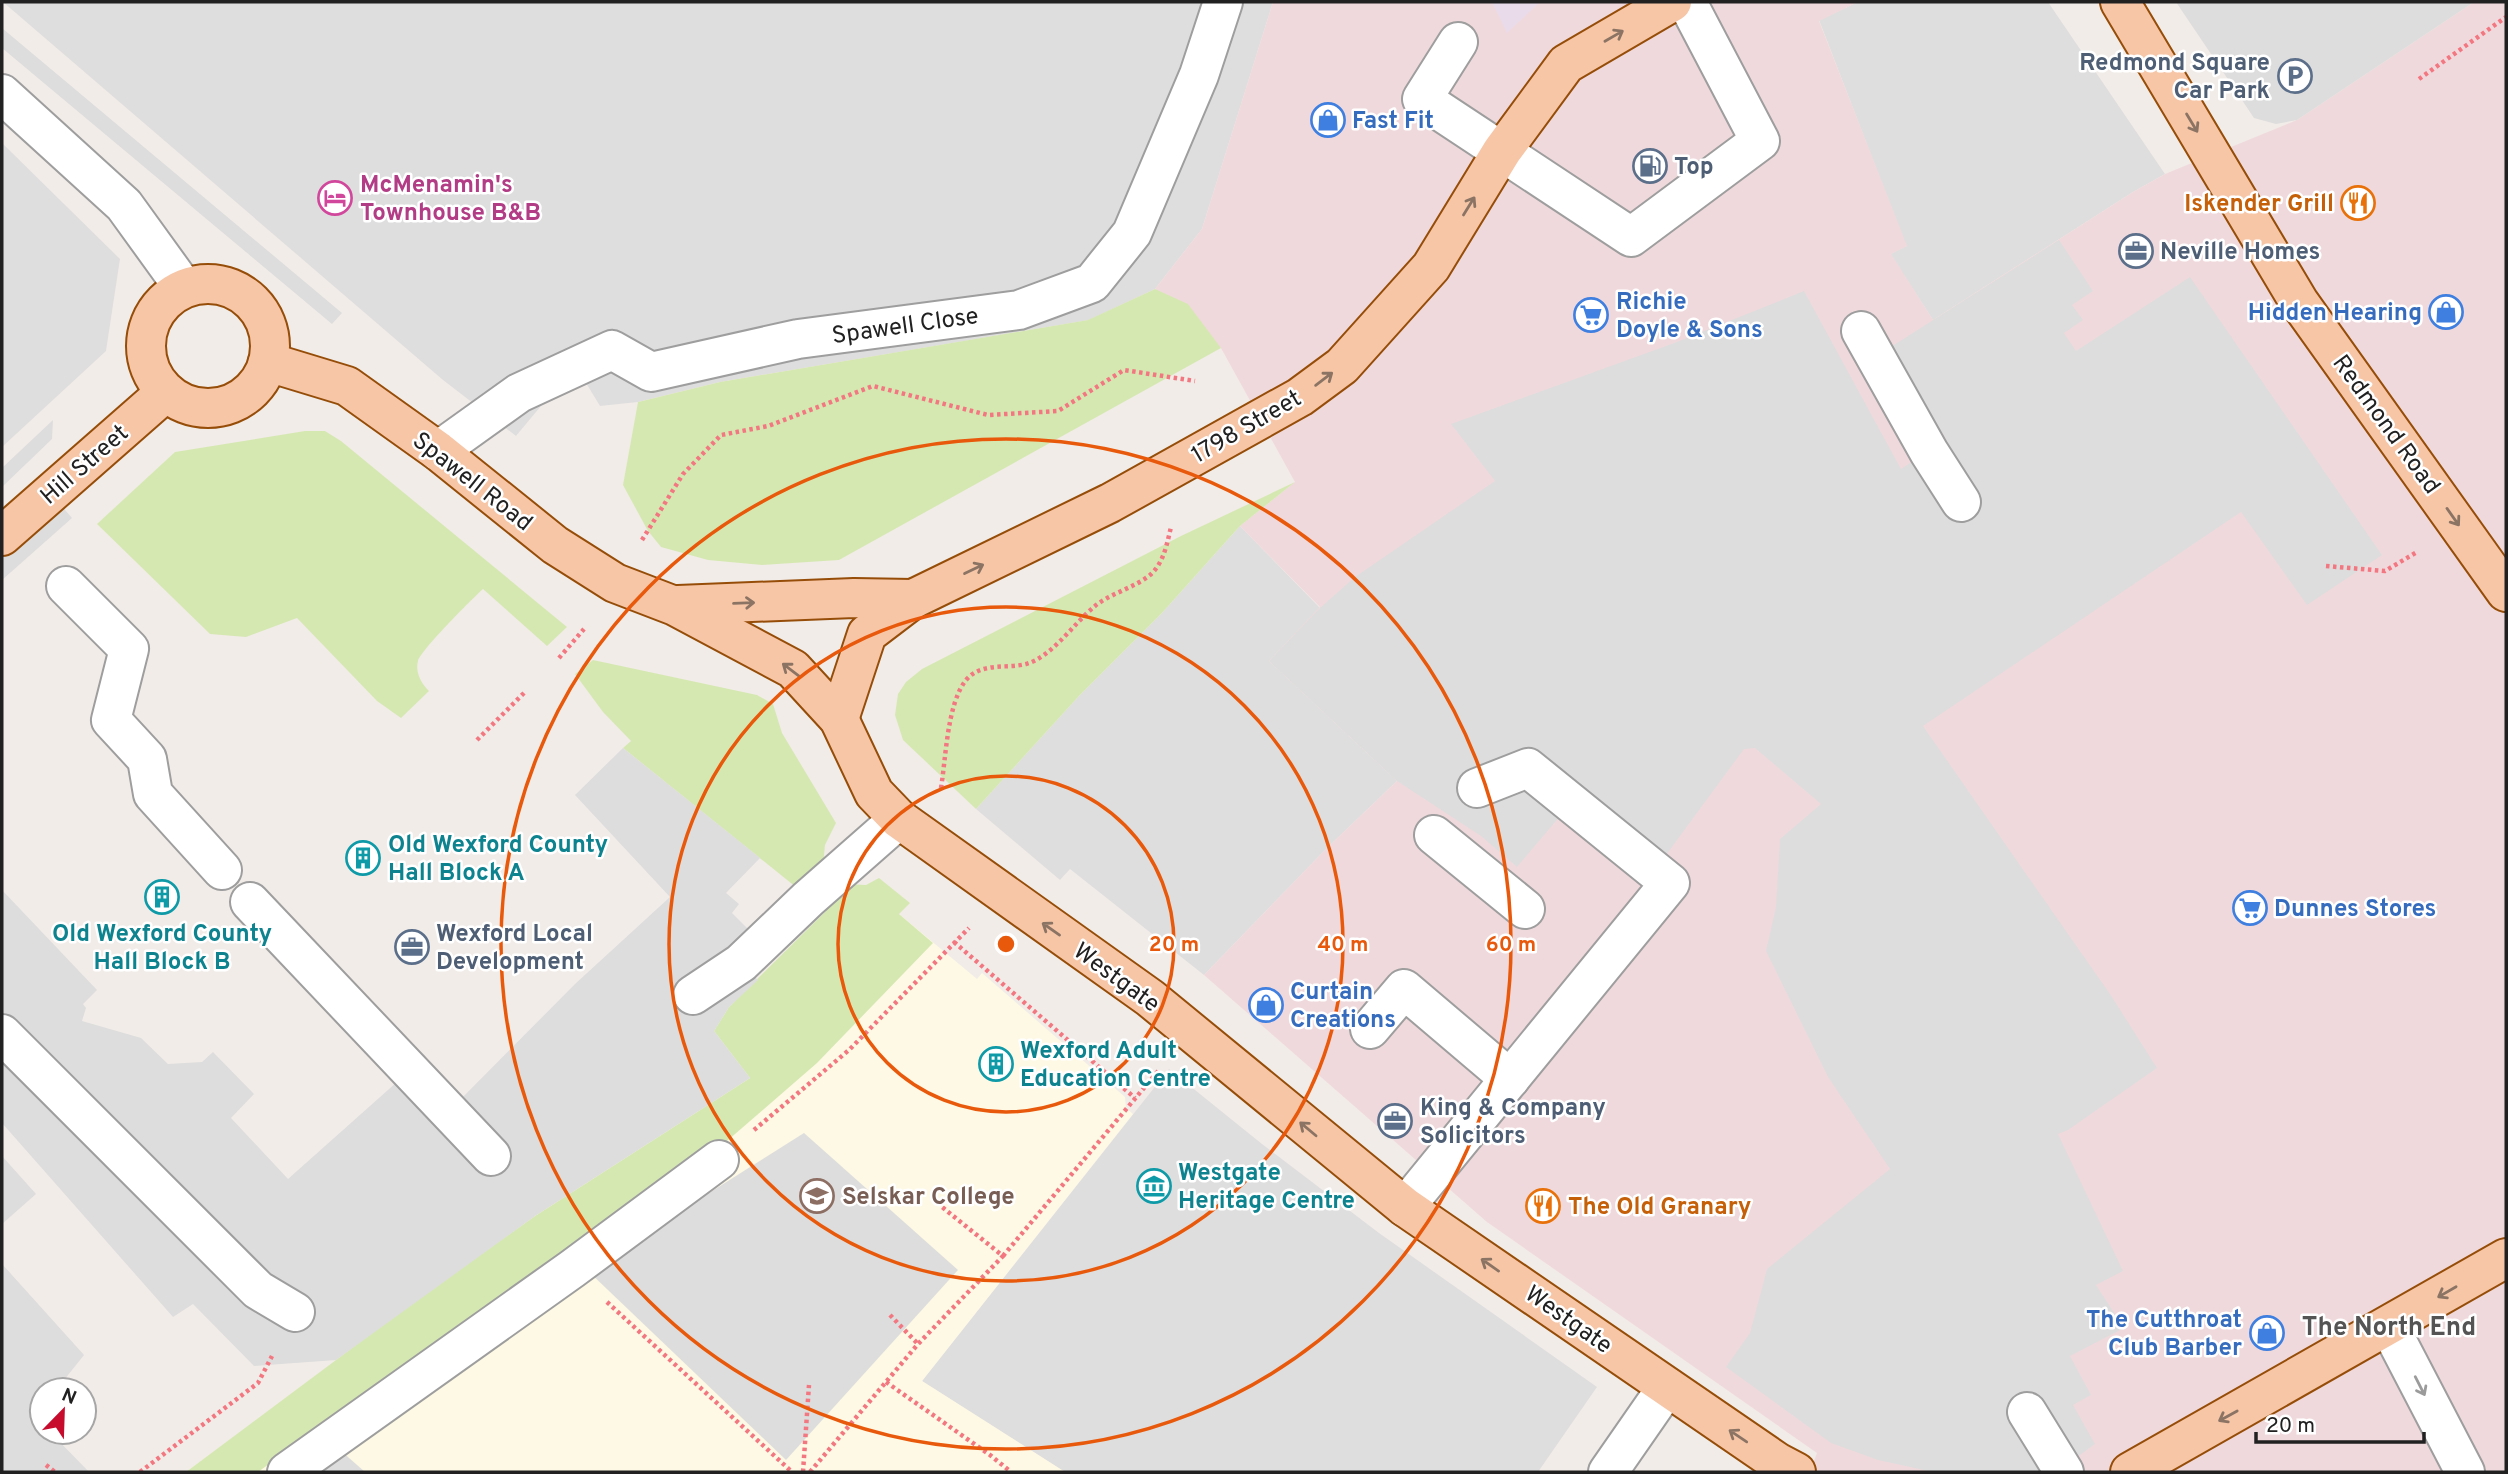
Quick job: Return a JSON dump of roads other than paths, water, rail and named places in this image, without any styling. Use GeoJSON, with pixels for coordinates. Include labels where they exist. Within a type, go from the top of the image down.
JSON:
{"type":"FeatureCollection","features":[{"type":"Feature","properties":{"kind":"main road","name":"1798 Street"},"geometry":{"type":"LineString","coordinates":[[676,606],[854,598],[912,599],[1110,503],[1300,397],[1342,366],[1431,267],[1502,151],[1566,64],[1672,2]]}},
{"type":"Feature","properties":{"kind":"main road","name":"Redmond Road"},"geometry":{"type":"LineString","coordinates":[[2120,2],[2299,302],[2506,592]]}},
{"type":"Feature","properties":{"kind":"main road"},"geometry":{"type":"LineString","coordinates":[[205,283],[228,285],[248,296],[263,313],[272,344],[268,362],[254,389],[237,402],[204,409],[183,403],[166,392],[153,374],[147,360],[146,337],[149,324],[160,304],[184,288],[205,283]]}},
{"type":"Feature","properties":{"kind":"main road","name":"Spawell Road"},"geometry":{"type":"LineString","coordinates":[[268,362],[347,386],[438,451],[555,545],[615,583],[676,606]]}},
{"type":"Feature","properties":{"kind":"main road","name":"Hill Street"},"geometry":{"type":"LineString","coordinates":[[2,536],[166,392]]}},
{"type":"Feature","properties":{"kind":"main road"},"geometry":{"type":"LineString","coordinates":[[839,719],[867,634],[912,599]]}},
{"type":"Feature","properties":{"kind":"main road","name":"Westgate"},"geometry":{"type":"LineString","coordinates":[[676,606],[793,669],[839,719],[874,793],[899,820],[1150,998],[1405,1207],[1777,1462],[1796,1472]]}},
{"type":"Feature","properties":{"kind":"main road"},"geometry":{"type":"LineString","coordinates":[[2130,1472],[2506,1258]]}},
{"type":"Feature","properties":{"kind":"street","name":"Spawell Close"},"geometry":{"type":"LineString","coordinates":[[438,451],[520,393],[612,351],[651,372],[798,339],[1019,310],[1091,283],[1132,233],[1199,75],[1223,2]]}},
{"type":"Feature","properties":{"kind":"street"},"geometry":{"type":"LineString","coordinates":[[1458,42],[1422,99],[1631,237],[1760,141],[1687,2]]}},
{"type":"Feature","properties":{"kind":"street"},"geometry":{"type":"LineString","coordinates":[[2,94],[124,205],[184,288]]}},
{"type":"Feature","properties":{"kind":"street"},"geometry":{"type":"LineString","coordinates":[[1861,331],[1929,452],[1961,502]]}},
{"type":"Feature","properties":{"kind":"street"},"geometry":{"type":"LineString","coordinates":[[66,586],[129,649],[111,720],[147,759],[153,794],[222,870]]}},
{"type":"Feature","properties":{"kind":"street"},"geometry":{"type":"LineString","coordinates":[[1405,1207],[1670,883],[1528,768],[1477,788]]}},
{"type":"Feature","properties":{"kind":"street"},"geometry":{"type":"LineString","coordinates":[[693,995],[741,963],[808,899],[899,820]]}},
{"type":"Feature","properties":{"kind":"street"},"geometry":{"type":"LineString","coordinates":[[1434,835],[1525,909]]}},
{"type":"Feature","properties":{"kind":"street"},"geometry":{"type":"LineString","coordinates":[[250,902],[491,1156]]}},
{"type":"Feature","properties":{"kind":"street"},"geometry":{"type":"LineString","coordinates":[[1370,1029],[1404,989],[1510,1079]]}},
{"type":"Feature","properties":{"kind":"street"},"geometry":{"type":"LineString","coordinates":[[2,1034],[258,1290],[295,1311]]}},
{"type":"Feature","properties":{"kind":"street"},"geometry":{"type":"LineString","coordinates":[[288,1472],[719,1160]]}},
{"type":"Feature","properties":{"kind":"street"},"geometry":{"type":"LineString","coordinates":[[2389,1326],[2465,1472]]}},
{"type":"Feature","properties":{"kind":"street"},"geometry":{"type":"LineString","coordinates":[[1608,1472],[1667,1387]]}},
{"type":"Feature","properties":{"kind":"street"},"geometry":{"type":"LineString","coordinates":[[2027,1412],[2064,1472]]}},
{"type":"Feature","properties":{"kind":"place","name":"Redmond Square Car Park"},"geometry":{"type":"Point","coordinates":[2295,76]}},
{"type":"Feature","properties":{"kind":"place","name":"Fast Fit"},"geometry":{"type":"Point","coordinates":[1328,120]}},
{"type":"Feature","properties":{"kind":"place","name":"Top"},"geometry":{"type":"Point","coordinates":[1650,166]}},
{"type":"Feature","properties":{"kind":"place","name":"McMenamin's Townhouse B&B"},"geometry":{"type":"Point","coordinates":[335,198]}},
{"type":"Feature","properties":{"kind":"place","name":"Iskender Grill"},"geometry":{"type":"Point","coordinates":[2358,203]}},
{"type":"Feature","properties":{"kind":"place","name":"Neville Homes"},"geometry":{"type":"Point","coordinates":[2136,251]}},
{"type":"Feature","properties":{"kind":"place","name":"Hidden Hearing"},"geometry":{"type":"Point","coordinates":[2446,312]}},
{"type":"Feature","properties":{"kind":"place","name":"Richie Doyle & Sons"},"geometry":{"type":"Point","coordinates":[1591,315]}},
{"type":"Feature","properties":{"kind":"place","name":"Old Wexford County Hall Block A"},"geometry":{"type":"Point","coordinates":[363,858]}},
{"type":"Feature","properties":{"kind":"place","name":"Old Wexford County Hall Block B"},"geometry":{"type":"Point","coordinates":[162,897]}},
{"type":"Feature","properties":{"kind":"place","name":"Dunnes Stores"},"geometry":{"type":"Point","coordinates":[2250,908]}},
{"type":"Feature","properties":{"kind":"place","name":"Wexford Local Development"},"geometry":{"type":"Point","coordinates":[412,947]}},
{"type":"Feature","properties":{"kind":"place","name":"Curtain Creations"},"geometry":{"type":"Point","coordinates":[1266,1005]}},
{"type":"Feature","properties":{"kind":"place","name":"Wexford Adult Education Centre"},"geometry":{"type":"Point","coordinates":[996,1064]}},
{"type":"Feature","properties":{"kind":"place","name":"King & Company Solicitors"},"geometry":{"type":"Point","coordinates":[1395,1121]}},
{"type":"Feature","properties":{"kind":"place","name":"Westgate Heritage Centre"},"geometry":{"type":"Point","coordinates":[1154,1186]}},
{"type":"Feature","properties":{"kind":"place","name":"Selskar College"},"geometry":{"type":"Point","coordinates":[817,1196]}},
{"type":"Feature","properties":{"kind":"place","name":"The Old Granary"},"geometry":{"type":"Point","coordinates":[1543,1206]}},
{"type":"Feature","properties":{"kind":"place","name":"The Cutthroat Club Barber"},"geometry":{"type":"Point","coordinates":[2267,1333]}},
{"type":"Feature","properties":{"kind":"district","name":"The North End"},"geometry":{"type":"Point","coordinates":[2389,1326]}}]}
